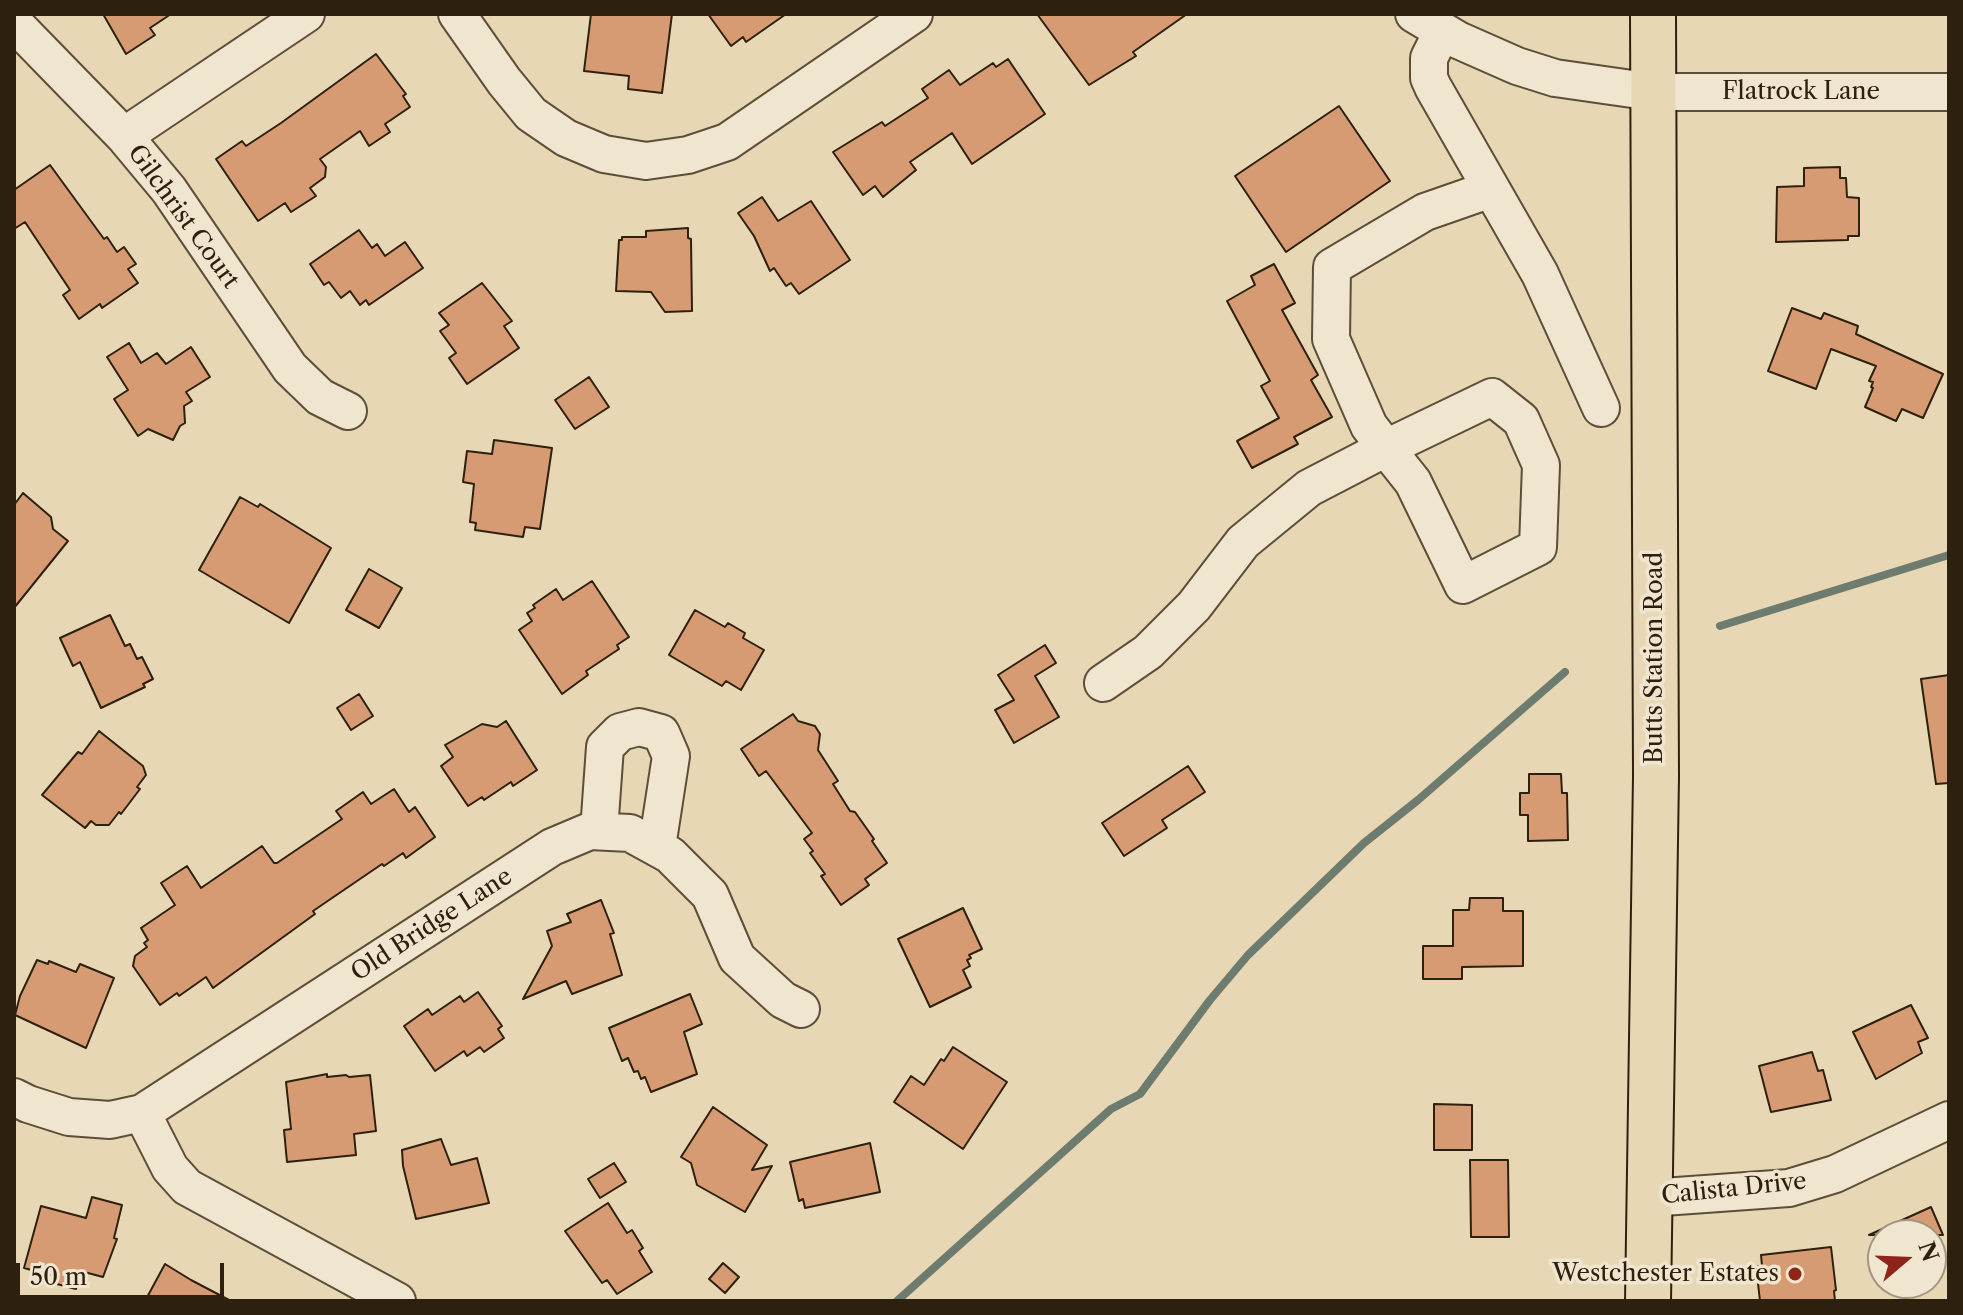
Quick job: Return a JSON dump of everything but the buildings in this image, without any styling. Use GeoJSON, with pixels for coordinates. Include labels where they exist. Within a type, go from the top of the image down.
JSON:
{"type":"FeatureCollection","features":[{"type":"Feature","properties":{"kind":"main road","name":"Butts Station Road"},"geometry":{"type":"LineString","coordinates":[[1648,1301],[1656,776],[1653,14]]}},
{"type":"Feature","properties":{"kind":"street"},"geometry":{"type":"LineString","coordinates":[[124,136],[306,14]]}},
{"type":"Feature","properties":{"kind":"street"},"geometry":{"type":"LineString","coordinates":[[457,14],[531,114],[578,144],[604,154],[646,161],[688,155],[727,142],[914,14]]}},
{"type":"Feature","properties":{"kind":"street","name":"Gilchrist Court"},"geometry":{"type":"LineString","coordinates":[[14,23],[124,136],[169,190],[290,368],[320,397],[348,411]]}},
{"type":"Feature","properties":{"kind":"street"},"geometry":{"type":"LineString","coordinates":[[1428,23],[1429,78],[1540,274],[1601,408]]}},
{"type":"Feature","properties":{"kind":"street","name":"Flatrock Lane"},"geometry":{"type":"LineString","coordinates":[[1428,23],[1517,66],[1555,78],[1653,92],[1949,92]]}},
{"type":"Feature","properties":{"kind":"street"},"geometry":{"type":"LineString","coordinates":[[1103,683],[1148,652],[1194,606],[1243,542],[1309,488],[1386,448],[1492,397],[1521,420],[1541,465],[1538,547],[1463,585],[1413,482],[1386,448],[1369,426],[1331,339],[1332,267],[1425,212],[1491,189]]}},
{"type":"Feature","properties":{"kind":"street"},"geometry":{"type":"LineString","coordinates":[[599,831],[605,747],[620,732],[639,727],[661,733],[671,756],[657,847]]}},
{"type":"Feature","properties":{"kind":"street","name":"Old Bridge Lane"},"geometry":{"type":"LineString","coordinates":[[14,1097],[69,1117],[110,1120],[142,1113],[552,847],[590,831],[630,833],[670,855],[710,895],[737,958],[783,1000],[801,1009]]}},
{"type":"Feature","properties":{"kind":"street"},"geometry":{"type":"LineString","coordinates":[[142,1113],[170,1168],[187,1187],[397,1301]]}},
{"type":"Feature","properties":{"kind":"street","name":"Calista Drive"},"geometry":{"type":"LineString","coordinates":[[1649,1198],[1789,1188],[1835,1174],[1949,1120]]}},
{"type":"Feature","properties":{"kind":"waterway"},"geometry":{"type":"LineString","coordinates":[[1720,626],[1949,555]]}},
{"type":"Feature","properties":{"kind":"waterway"},"geometry":{"type":"LineString","coordinates":[[897,1301],[1111,1109],[1140,1094],[1248,955],[1364,843],[1565,672]]}},
{"type":"Feature","properties":{"kind":"place","name":"Westchester Estates"},"geometry":{"type":"Point","coordinates":[1795,1274]}}]}
